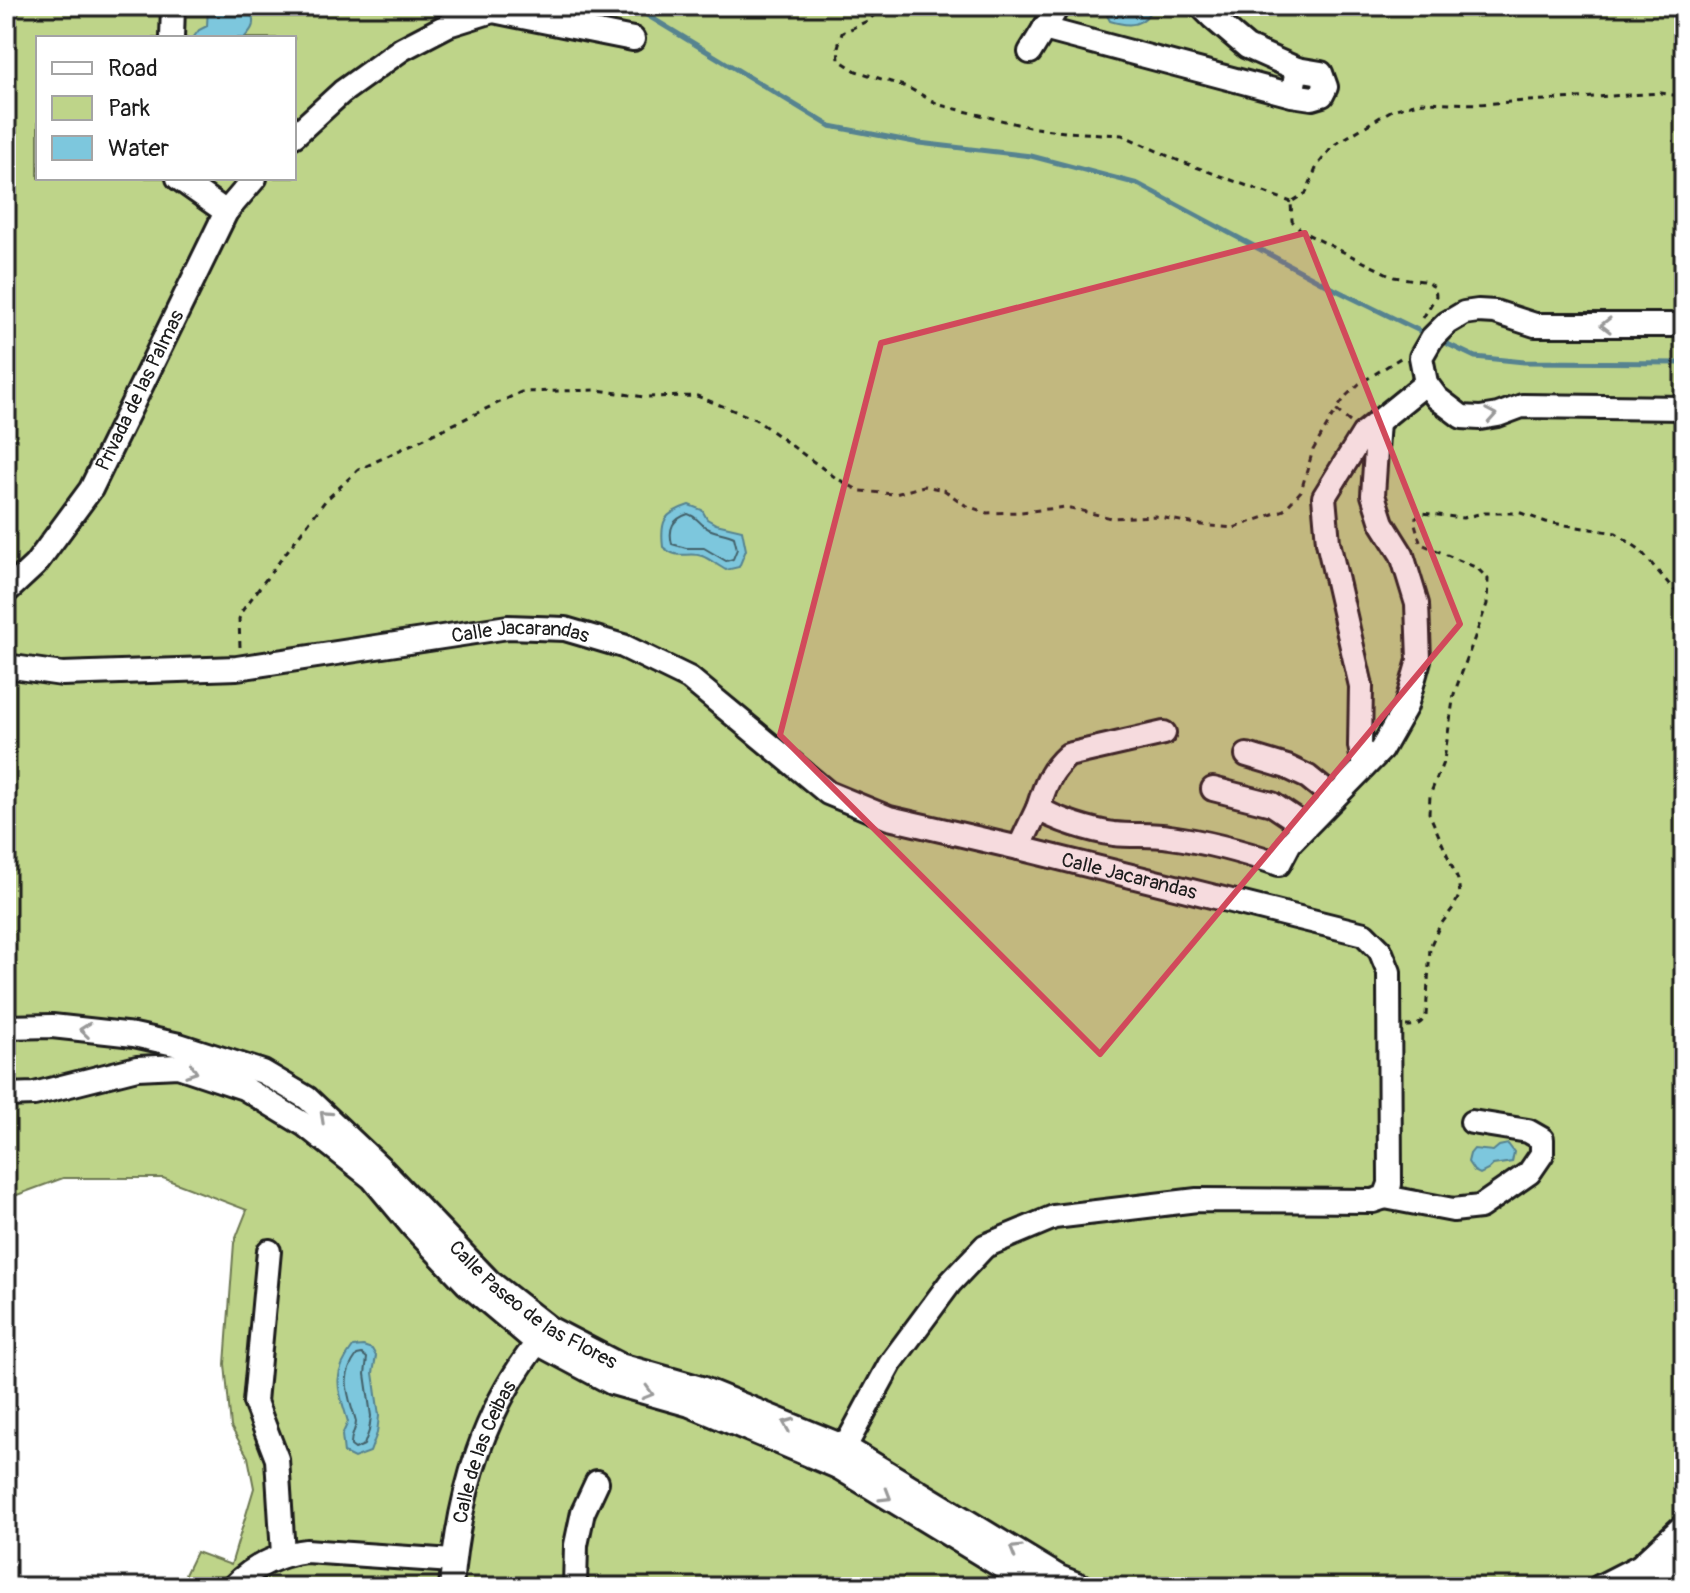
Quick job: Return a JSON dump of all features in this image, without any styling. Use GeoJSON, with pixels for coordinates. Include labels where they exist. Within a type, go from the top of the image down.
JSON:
{"type":"FeatureCollection","features":[{"type":"Feature","properties":{"kind":"street"},"geometry":{"type":"LineString","coordinates":[[172,36],[173,6]]}},
{"type":"Feature","properties":{"kind":"street"},"geometry":{"type":"LineString","coordinates":[[1030,52],[1058,6]]}},
{"type":"Feature","properties":{"kind":"street"},"geometry":{"type":"LineString","coordinates":[[1044,29],[1292,95],[1312,98],[1322,95],[1326,87],[1321,73],[1297,69],[1247,47],[1201,6]]}},
{"type":"Feature","properties":{"kind":"street"},"geometry":{"type":"LineString","coordinates":[[296,134],[342,92],[402,49],[448,25],[493,11],[633,39]]}},
{"type":"Feature","properties":{"kind":"street"},"geometry":{"type":"LineString","coordinates":[[1292,95],[1297,69]]}},
{"type":"Feature","properties":{"kind":"street"},"geometry":{"type":"LineString","coordinates":[[181,180],[226,212]]}},
{"type":"Feature","properties":{"kind":"street","name":"Privada de las Palmas"},"geometry":{"type":"LineString","coordinates":[[6,592],[35,565],[91,489],[226,212],[253,180]]}},
{"type":"Feature","properties":{"kind":"street"},"geometry":{"type":"LineString","coordinates":[[1684,325],[1535,325],[1495,312],[1478,311],[1464,313],[1447,323],[1411,358],[1437,398],[1462,417],[1498,415],[1522,406],[1684,408]]}},
{"type":"Feature","properties":{"kind":"street"},"geometry":{"type":"LineString","coordinates":[[1364,767],[1360,746],[1361,686],[1328,542],[1324,497],[1370,428],[1426,383]]}},
{"type":"Feature","properties":{"kind":"street"},"geometry":{"type":"LineString","coordinates":[[1038,808],[1050,816],[1111,833],[1201,841],[1279,864],[1290,843],[1305,826],[1381,750],[1406,706],[1419,660],[1417,604],[1410,549],[1382,523],[1373,495],[1370,428]]}},
{"type":"Feature","properties":{"kind":"street","name":"Calle Jacarandas"},"geometry":{"type":"LineString","coordinates":[[6,666],[62,674],[243,667],[508,627],[565,629],[623,646],[689,678],[828,793],[889,818],[1364,934],[1380,950],[1389,972],[1390,1184],[1385,1197]]}},
{"type":"Feature","properties":{"kind":"street"},"geometry":{"type":"LineString","coordinates":[[1019,848],[1047,780],[1068,755],[1164,733]]}},
{"type":"Feature","properties":{"kind":"street"},"geometry":{"type":"LineString","coordinates":[[1247,755],[1308,777],[1334,798]]}},
{"type":"Feature","properties":{"kind":"street"},"geometry":{"type":"LineString","coordinates":[[1213,789],[1272,804],[1305,826]]}},
{"type":"Feature","properties":{"kind":"street","name":"Calle Paseo de las Flores"},"geometry":{"type":"LineString","coordinates":[[6,1027],[52,1026],[134,1035],[179,1045],[263,1072],[307,1098],[382,1169],[543,1336]]}},
{"type":"Feature","properties":{"kind":"street","name":"Calle Paseo de las Flores"},"geometry":{"type":"LineString","coordinates":[[6,1095],[34,1094],[137,1068],[178,1066],[244,1088],[305,1125],[372,1178],[467,1284],[612,1383],[690,1405],[842,1457],[1059,1577],[1084,1587]]}},
{"type":"Feature","properties":{"kind":"street"},"geometry":{"type":"LineString","coordinates":[[842,1457],[890,1364],[950,1283],[985,1246],[1054,1217],[1197,1200],[1373,1201],[1385,1197],[1453,1210],[1480,1207],[1529,1173],[1542,1154],[1542,1139],[1528,1131],[1472,1122]]}},
{"type":"Feature","properties":{"kind":"street"},"geometry":{"type":"LineString","coordinates":[[269,1251],[255,1402],[277,1459],[283,1554]]}},
{"type":"Feature","properties":{"kind":"street","name":"Calle de las Ceibas"},"geometry":{"type":"LineString","coordinates":[[451,1587],[458,1520],[474,1458],[496,1405],[543,1336]]}},
{"type":"Feature","properties":{"kind":"street","name":"Calle Paseo de las Flores"},"geometry":{"type":"LineString","coordinates":[[842,1457],[1035,1587]]}},
{"type":"Feature","properties":{"kind":"street"},"geometry":{"type":"LineString","coordinates":[[575,1587],[576,1545],[583,1512],[597,1482]]}},
{"type":"Feature","properties":{"kind":"street"},"geometry":{"type":"LineString","coordinates":[[1599,1587],[1640,1566],[1684,1525]]}},
{"type":"Feature","properties":{"kind":"street"},"geometry":{"type":"LineString","coordinates":[[233,1587],[245,1575],[283,1554],[306,1551],[453,1561]]}},
{"type":"Feature","properties":{"kind":"street"},"geometry":{"type":"LineString","coordinates":[[1639,1587],[1654,1579],[1684,1552]]}},
{"type":"Feature","properties":{"kind":"path"},"geometry":{"type":"LineString","coordinates":[[885,6],[867,21],[842,33],[838,47],[839,60],[856,71],[907,87],[940,105],[1029,127],[1122,135],[1177,160],[1291,202]]}},
{"type":"Feature","properties":{"kind":"path"},"geometry":{"type":"LineString","coordinates":[[1291,202],[1306,193],[1317,166],[1334,145],[1392,110],[1422,102],[1478,104],[1661,93],[1684,97]]}},
{"type":"Feature","properties":{"kind":"path"},"geometry":{"type":"LineString","coordinates":[[1291,202],[1292,221],[1303,232],[1394,277],[1423,281],[1435,287],[1436,296],[1428,309]]}},
{"type":"Feature","properties":{"kind":"path"},"geometry":{"type":"LineString","coordinates":[[243,667],[238,632],[242,611],[325,501],[358,470],[521,392],[598,390],[644,397],[697,396],[755,419],[836,478],[860,491],[895,494],[924,486],[944,490],[965,505],[987,513],[1066,507],[1111,518],[1155,516],[1234,528],[1284,510],[1301,491],[1313,450],[1347,395],[1359,384],[1411,358]]}},
{"type":"Feature","properties":{"kind":"path"},"geometry":{"type":"LineString","coordinates":[[1336,410],[1370,428]]}},
{"type":"Feature","properties":{"kind":"path"},"geometry":{"type":"LineString","coordinates":[[1389,1026],[1415,1026],[1421,1024],[1426,1016],[1430,947],[1460,894],[1458,880],[1429,813],[1430,795],[1444,760],[1454,694],[1487,604],[1488,579],[1477,568],[1410,549],[1420,538],[1414,520],[1422,513],[1463,518],[1483,513],[1521,513],[1546,522],[1616,533],[1639,549],[1674,590],[1684,595]]}},
{"type":"Feature","properties":{"kind":"highlighted area"},"geometry":{"type":"Polygon","coordinates":[[[1305,233],[1460,624],[1100,1054],[780,735],[881,343],[1305,233]]]}},
{"type":"Feature","properties":{"kind":"green space"},"geometry":{"type":"Polygon","coordinates":[[[6,6],[1684,6],[1684,1587],[816,1587],[792,1576],[781,1587],[179,1587],[196,1552],[231,1565],[254,1488],[248,1457],[231,1427],[225,1364],[234,1243],[247,1210],[163,1178],[63,1178],[6,1199],[6,6]]]}},
{"type":"Feature","properties":{"kind":"water"},"geometry":{"type":"Polygon","coordinates":[[[1102,6],[1153,6],[1141,22],[1124,24],[1110,21],[1102,6]]]}},
{"type":"Feature","properties":{"kind":"water"},"geometry":{"type":"Polygon","coordinates":[[[208,7],[242,7],[251,14],[251,30],[246,36],[194,36],[207,26],[208,7]]]}},
{"type":"Feature","properties":{"kind":"water"},"geometry":{"type":"Polygon","coordinates":[[[689,505],[702,510],[707,519],[716,524],[742,530],[746,550],[739,567],[726,570],[702,556],[678,555],[663,547],[662,531],[666,519],[674,511],[689,505]]]}},
{"type":"Feature","properties":{"kind":"water"},"geometry":{"type":"Polygon","coordinates":[[[1508,1144],[1514,1152],[1512,1162],[1493,1165],[1480,1174],[1468,1162],[1474,1149],[1493,1151],[1508,1144]]]}},
{"type":"Feature","properties":{"kind":"water"},"geometry":{"type":"Polygon","coordinates":[[[353,1347],[372,1349],[376,1356],[373,1373],[379,1416],[370,1452],[354,1458],[344,1453],[342,1435],[348,1422],[338,1384],[341,1367],[353,1347]]]}},
{"type":"Feature","properties":{"kind":"waterway"},"geometry":{"type":"LineString","coordinates":[[632,6],[830,126],[919,143],[1031,156],[1138,184],[1334,289],[1428,335]]}},
{"type":"Feature","properties":{"kind":"waterway"},"geometry":{"type":"LineString","coordinates":[[1437,339],[1475,357],[1524,362],[1684,363]]}}]}
